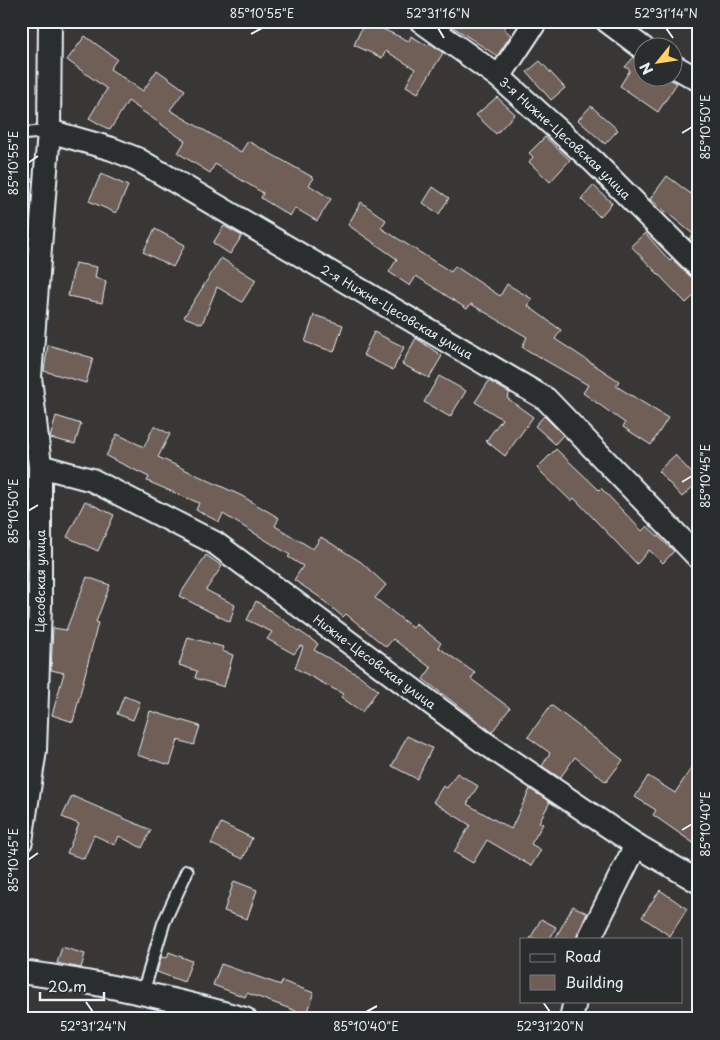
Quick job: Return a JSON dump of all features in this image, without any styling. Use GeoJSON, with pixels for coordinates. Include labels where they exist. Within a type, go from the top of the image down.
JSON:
{"type":"FeatureCollection","features":[{"type":"Feature","properties":{"kind":"street","name":"Цесовская улица"},"geometry":{"type":"LineString","coordinates":[[21,841],[35,750],[40,606],[40,466],[30,377],[49,130],[50,21]]}},
{"type":"Feature","properties":{"kind":"street","name":"3-я Нижне-Цесовская улица"},"geometry":{"type":"LineString","coordinates":[[421,21],[499,77],[594,162],[699,267]]}},
{"type":"Feature","properties":{"kind":"street"},"geometry":{"type":"LineString","coordinates":[[499,77],[536,21]]}},
{"type":"Feature","properties":{"kind":"street"},"geometry":{"type":"LineString","coordinates":[[607,21],[632,40]]}},
{"type":"Feature","properties":{"kind":"street"},"geometry":{"type":"LineString","coordinates":[[682,70],[699,80]]}},
{"type":"Feature","properties":{"kind":"street","name":"2-я Нижне-Цесовская улица"},"geometry":{"type":"LineString","coordinates":[[49,130],[112,149],[137,159],[546,399],[699,558]]}},
{"type":"Feature","properties":{"kind":"street","name":"Нижне-Цесовская улица"},"geometry":{"type":"LineString","coordinates":[[40,466],[92,480],[215,544],[482,741],[636,845],[699,882]]}},
{"type":"Feature","properties":{"kind":"street"},"geometry":{"type":"LineString","coordinates":[[590,938],[636,845]]}},
{"type":"Feature","properties":{"kind":"street"},"geometry":{"type":"LineString","coordinates":[[21,972],[70,978],[143,992],[245,1019]]}},
{"type":"Feature","properties":{"kind":"street"},"geometry":{"type":"LineString","coordinates":[[571,1019],[575,1002]]}},
{"type":"Feature","properties":{"kind":"lane"},"geometry":{"type":"LineString","coordinates":[[21,134],[49,130]]}},
{"type":"Feature","properties":{"kind":"lane"},"geometry":{"type":"LineString","coordinates":[[143,992],[164,922],[188,871]]}},
{"type":"Feature","properties":{"kind":"building"},"geometry":{"type":"Polygon","coordinates":[[[365,21],[409,41],[411,36],[428,46],[430,43],[443,53],[418,93],[406,86],[415,69],[386,51],[382,58],[354,45],[365,21]]]}},
{"type":"Feature","properties":{"kind":"building"},"geometry":{"type":"Polygon","coordinates":[[[444,21],[510,21],[504,29],[511,35],[497,56],[444,21]]]}},
{"type":"Feature","properties":{"kind":"building"},"geometry":{"type":"Polygon","coordinates":[[[85,36],[117,59],[110,69],[143,91],[157,70],[185,90],[170,110],[241,152],[248,141],[314,178],[309,185],[331,199],[317,221],[295,208],[290,216],[261,198],[263,193],[215,164],[210,173],[178,153],[185,141],[128,101],[110,130],[89,118],[107,89],[67,60],[85,36]]]}},
{"type":"Feature","properties":{"kind":"building"},"geometry":{"type":"Polygon","coordinates":[[[632,59],[632,88],[674,88],[658,112],[620,86],[630,70],[625,67],[632,59]]]}},
{"type":"Feature","properties":{"kind":"building"},"geometry":{"type":"Polygon","coordinates":[[[540,61],[565,88],[551,100],[527,72],[540,61]]]}},
{"type":"Feature","properties":{"kind":"building"},"geometry":{"type":"Polygon","coordinates":[[[497,97],[515,114],[496,134],[476,115],[497,97]]]}},
{"type":"Feature","properties":{"kind":"building"},"geometry":{"type":"Polygon","coordinates":[[[591,106],[618,130],[605,144],[578,120],[591,106]]]}},
{"type":"Feature","properties":{"kind":"building"},"geometry":{"type":"Polygon","coordinates":[[[545,137],[570,160],[550,182],[529,162],[533,157],[529,153],[545,137]]]}},
{"type":"Feature","properties":{"kind":"building"},"geometry":{"type":"Polygon","coordinates":[[[101,174],[128,186],[116,213],[89,201],[101,174]]]}},
{"type":"Feature","properties":{"kind":"building"},"geometry":{"type":"Polygon","coordinates":[[[667,176],[699,200],[699,248],[689,239],[693,234],[650,199],[667,176]]]}},
{"type":"Feature","properties":{"kind":"building"},"geometry":{"type":"Polygon","coordinates":[[[593,185],[612,203],[600,217],[581,199],[593,185]]]}},
{"type":"Feature","properties":{"kind":"building"},"geometry":{"type":"Polygon","coordinates":[[[433,187],[449,198],[439,214],[423,203],[433,187]]]}},
{"type":"Feature","properties":{"kind":"building"},"geometry":{"type":"Polygon","coordinates":[[[361,202],[386,220],[381,228],[451,272],[455,266],[500,296],[507,284],[532,299],[528,306],[561,330],[555,339],[619,381],[616,386],[668,418],[651,445],[623,427],[625,423],[583,393],[588,385],[522,347],[527,337],[471,304],[467,309],[416,276],[410,286],[389,272],[397,259],[348,225],[361,202]]]}},
{"type":"Feature","properties":{"kind":"building"},"geometry":{"type":"Polygon","coordinates":[[[224,226],[242,236],[230,254],[213,243],[224,226]]]}},
{"type":"Feature","properties":{"kind":"building"},"geometry":{"type":"Polygon","coordinates":[[[155,229],[185,245],[173,267],[143,252],[155,229]]]}},
{"type":"Feature","properties":{"kind":"building"},"geometry":{"type":"Polygon","coordinates":[[[645,233],[670,261],[672,259],[690,276],[699,280],[699,291],[686,303],[631,246],[645,233]]]}},
{"type":"Feature","properties":{"kind":"building"},"geometry":{"type":"Polygon","coordinates":[[[221,258],[256,280],[242,302],[217,287],[202,324],[184,317],[221,258]]]}},
{"type":"Feature","properties":{"kind":"building"},"geometry":{"type":"Polygon","coordinates":[[[75,263],[97,267],[95,278],[106,281],[102,303],[68,296],[75,263]]]}},
{"type":"Feature","properties":{"kind":"building"},"geometry":{"type":"Polygon","coordinates":[[[314,315],[343,325],[334,352],[305,342],[314,315]]]}},
{"type":"Feature","properties":{"kind":"building"},"geometry":{"type":"Polygon","coordinates":[[[374,332],[404,347],[393,370],[363,355],[374,332]]]}},
{"type":"Feature","properties":{"kind":"building"},"geometry":{"type":"Polygon","coordinates":[[[416,338],[442,356],[429,378],[402,364],[416,338]]]}},
{"type":"Feature","properties":{"kind":"building"},"geometry":{"type":"Polygon","coordinates":[[[48,345],[93,358],[86,383],[44,371],[48,345]]]}},
{"type":"Feature","properties":{"kind":"building"},"geometry":{"type":"Polygon","coordinates":[[[439,376],[466,391],[450,417],[424,402],[439,376]]]}},
{"type":"Feature","properties":{"kind":"building"},"geometry":{"type":"Polygon","coordinates":[[[489,381],[510,393],[507,398],[533,417],[505,456],[486,441],[502,419],[475,402],[489,381]]]}},
{"type":"Feature","properties":{"kind":"building"},"geometry":{"type":"Polygon","coordinates":[[[56,416],[81,424],[75,444],[50,438],[56,416]]]}},
{"type":"Feature","properties":{"kind":"building"},"geometry":{"type":"Polygon","coordinates":[[[544,416],[563,435],[555,444],[535,426],[544,416]]]}},
{"type":"Feature","properties":{"kind":"building"},"geometry":{"type":"Polygon","coordinates":[[[154,426],[170,434],[158,457],[242,496],[279,518],[275,526],[313,549],[321,537],[361,562],[386,585],[375,598],[413,628],[416,624],[441,643],[438,647],[475,673],[471,679],[510,708],[492,732],[423,679],[431,668],[393,639],[386,647],[346,614],[343,617],[318,596],[294,580],[303,566],[288,557],[290,555],[223,514],[219,522],[196,510],[199,503],[147,481],[149,477],[106,456],[117,434],[144,447],[154,426]]]}},
{"type":"Feature","properties":{"kind":"building"},"geometry":{"type":"Polygon","coordinates":[[[556,449],[599,490],[601,488],[642,531],[647,526],[674,551],[663,563],[649,550],[637,564],[574,498],[571,501],[537,468],[556,449]]]}},
{"type":"Feature","properties":{"kind":"building"},"geometry":{"type":"Polygon","coordinates":[[[675,455],[699,481],[682,497],[658,471],[675,455]]]}},
{"type":"Feature","properties":{"kind":"building"},"geometry":{"type":"Polygon","coordinates":[[[85,501],[114,515],[98,551],[67,537],[85,501]]]}},
{"type":"Feature","properties":{"kind":"building"},"geometry":{"type":"Polygon","coordinates":[[[206,555],[222,566],[206,590],[235,605],[230,622],[179,596],[206,555]]]}},
{"type":"Feature","properties":{"kind":"building"},"geometry":{"type":"Polygon","coordinates":[[[87,577],[110,585],[96,622],[98,623],[73,722],[52,715],[64,673],[51,670],[53,628],[66,630],[87,577]]]}},
{"type":"Feature","properties":{"kind":"building"},"geometry":{"type":"Polygon","coordinates":[[[256,601],[318,644],[314,650],[360,676],[378,690],[362,712],[341,697],[343,694],[295,668],[303,647],[300,646],[294,654],[267,639],[272,632],[247,620],[256,601]]]}},
{"type":"Feature","properties":{"kind":"building"},"geometry":{"type":"Polygon","coordinates":[[[188,637],[223,647],[222,651],[233,655],[224,687],[195,678],[197,671],[179,665],[188,637]]]}},
{"type":"Feature","properties":{"kind":"building"},"geometry":{"type":"Polygon","coordinates":[[[124,696],[140,702],[133,720],[117,714],[124,696]]]}},
{"type":"Feature","properties":{"kind":"building"},"geometry":{"type":"Polygon","coordinates":[[[551,705],[623,760],[606,782],[575,757],[560,778],[542,766],[550,753],[528,737],[551,705]]]}},
{"type":"Feature","properties":{"kind":"building"},"geometry":{"type":"Polygon","coordinates":[[[150,711],[200,726],[194,745],[178,740],[170,765],[137,755],[150,711]]]}},
{"type":"Feature","properties":{"kind":"building"},"geometry":{"type":"Polygon","coordinates":[[[407,736],[432,748],[417,779],[392,766],[407,736]]]}},
{"type":"Feature","properties":{"kind":"building"},"geometry":{"type":"Polygon","coordinates":[[[699,756],[699,847],[653,815],[656,810],[635,797],[648,776],[675,793],[699,756]]]}},
{"type":"Feature","properties":{"kind":"building"},"geometry":{"type":"Polygon","coordinates":[[[457,773],[478,786],[467,804],[511,829],[530,789],[550,802],[539,822],[543,824],[531,844],[541,850],[531,866],[487,840],[473,863],[454,852],[470,825],[433,802],[443,786],[447,788],[457,773]]]}},
{"type":"Feature","properties":{"kind":"building"},"geometry":{"type":"Polygon","coordinates":[[[72,796],[151,830],[142,848],[119,836],[115,845],[94,835],[84,859],[67,853],[79,824],[62,817],[72,796]]]}},
{"type":"Feature","properties":{"kind":"building"},"geometry":{"type":"Polygon","coordinates":[[[221,823],[252,838],[243,859],[211,844],[221,823]]]}},
{"type":"Feature","properties":{"kind":"building"},"geometry":{"type":"Polygon","coordinates":[[[234,881],[257,890],[247,919],[224,911],[234,881]]]}},
{"type":"Feature","properties":{"kind":"building"},"geometry":{"type":"Polygon","coordinates":[[[660,890],[687,909],[670,936],[642,917],[660,890]]]}},
{"type":"Feature","properties":{"kind":"building"},"geometry":{"type":"Polygon","coordinates":[[[573,906],[587,913],[576,938],[556,938],[573,906]]]}},
{"type":"Feature","properties":{"kind":"building"},"geometry":{"type":"Polygon","coordinates":[[[541,919],[556,927],[550,938],[531,938],[541,919]]]}},
{"type":"Feature","properties":{"kind":"building"},"geometry":{"type":"Polygon","coordinates":[[[62,947],[85,954],[81,968],[57,963],[62,947]]]}},
{"type":"Feature","properties":{"kind":"building"},"geometry":{"type":"Polygon","coordinates":[[[169,952],[192,961],[184,982],[157,972],[161,957],[167,958],[169,952]]]}},
{"type":"Feature","properties":{"kind":"building"},"geometry":{"type":"Polygon","coordinates":[[[221,964],[281,985],[282,981],[314,993],[307,1015],[247,993],[245,997],[213,985],[221,964]]]}}]}
